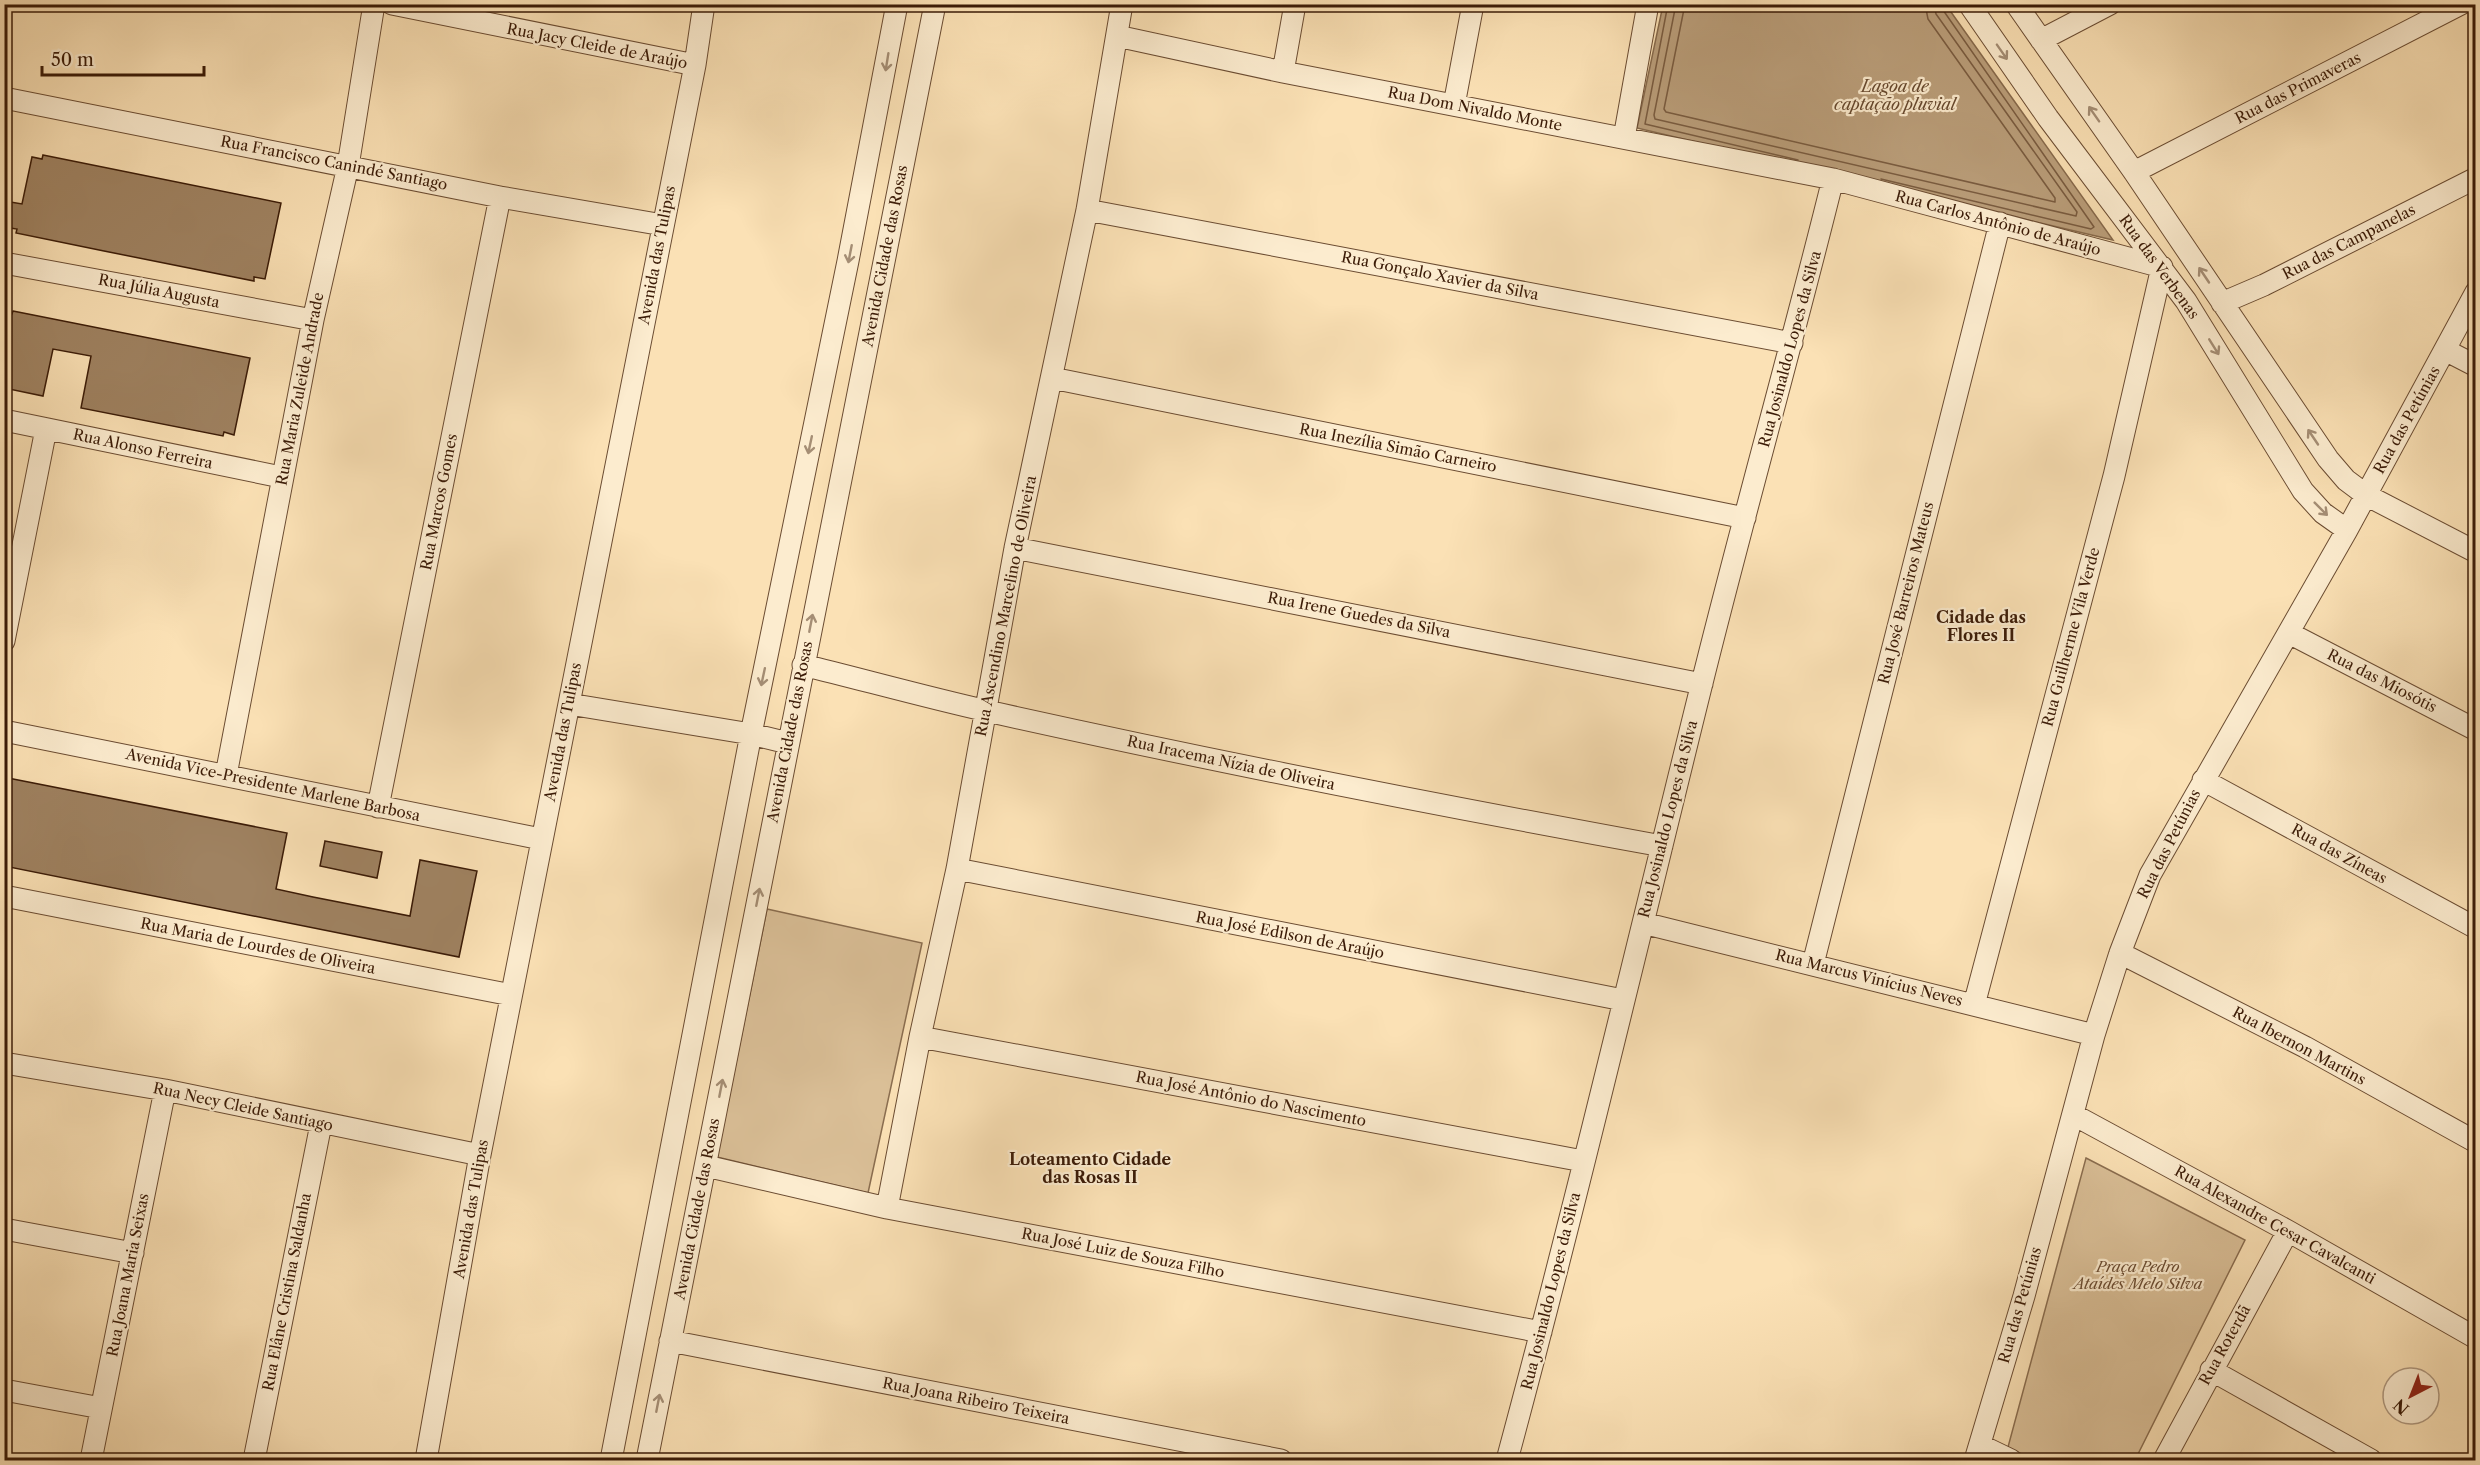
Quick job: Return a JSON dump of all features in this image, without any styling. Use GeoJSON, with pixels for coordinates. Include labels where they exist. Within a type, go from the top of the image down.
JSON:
{"type":"FeatureCollection","features":[{"type":"Feature","properties":{"kind":"street","name":"Rua Maria Zuleide Andrade"},"geometry":{"type":"LineString","coordinates":[[226,775],[281,477],[348,166],[374,4]]}},
{"type":"Feature","properties":{"kind":"street","name":"Rua Jacy Cleide de Araújo"},"geometry":{"type":"LineString","coordinates":[[392,4],[695,65]]}},
{"type":"Feature","properties":{"kind":"street","name":"Avenida das Tulipas"},"geometry":{"type":"LineString","coordinates":[[426,1461],[480,1155],[695,65],[704,4]]}},
{"type":"Feature","properties":{"kind":"street"},"geometry":{"type":"LineString","coordinates":[[611,1461],[751,734],[848,261],[897,4]]}},
{"type":"Feature","properties":{"kind":"street","name":"Avenida Cidade das Rosas"},"geometry":{"type":"LineString","coordinates":[[647,1461],[935,4]]}},
{"type":"Feature","properties":{"kind":"street","name":"Rua Ascendino Marcelino de Oliveira"},"geometry":{"type":"LineString","coordinates":[[887,1208],[920,1037],[957,869],[1016,548],[1087,210],[1122,4]]}},
{"type":"Feature","properties":{"kind":"street"},"geometry":{"type":"LineString","coordinates":[[1283,72],[1295,4]]}},
{"type":"Feature","properties":{"kind":"street"},"geometry":{"type":"LineString","coordinates":[[1454,105],[1473,4]]}},
{"type":"Feature","properties":{"kind":"street"},"geometry":{"type":"LineString","coordinates":[[1624,138],[1648,4]]}},
{"type":"Feature","properties":{"kind":"street","name":"Rua das Verbenas"},"geometry":{"type":"LineString","coordinates":[[1969,4],[2048,118],[2186,301],[2303,491],[2323,513],[2346,530]]}},
{"type":"Feature","properties":{"kind":"street","name":"Rua das Verbenas"},"geometry":{"type":"LineString","coordinates":[[2016,4],[2188,250],[2328,459],[2346,480],[2366,495],[2475,552]]}},
{"type":"Feature","properties":{"kind":"street"},"geometry":{"type":"LineString","coordinates":[[2041,40],[2110,4]]}},
{"type":"Feature","properties":{"kind":"street","name":"Rua das Primaveras"},"geometry":{"type":"LineString","coordinates":[[2134,172],[2461,4]]}},
{"type":"Feature","properties":{"kind":"street","name":"Rua Dom Nivaldo Monte"},"geometry":{"type":"LineString","coordinates":[[1117,36],[1283,72],[1833,179]]}},
{"type":"Feature","properties":{"kind":"street","name":"Rua Francisco Canindé Santiago"},"geometry":{"type":"LineString","coordinates":[[4,98],[500,196],[663,225]]}},
{"type":"Feature","properties":{"kind":"street","name":"Rua das Campanelas"},"geometry":{"type":"LineString","coordinates":[[2222,303],[2264,285],[2475,178]]}},
{"type":"Feature","properties":{"kind":"street","name":"Rua Carlos Antônio de Araújo"},"geometry":{"type":"LineString","coordinates":[[1833,179],[2162,267]]}},
{"type":"Feature","properties":{"kind":"street","name":"Rua Josinaldo Lopes da Silva"},"geometry":{"type":"LineString","coordinates":[[1507,1461],[1702,684],[1833,179]]}},
{"type":"Feature","properties":{"kind":"street","name":"Rua Marcos Gomes"},"geometry":{"type":"LineString","coordinates":[[378,807],[500,196]]}},
{"type":"Feature","properties":{"kind":"street","name":"Rua Gonçalo Xavier da Silva"},"geometry":{"type":"LineString","coordinates":[[1087,210],[1792,343]]}},
{"type":"Feature","properties":{"kind":"street","name":"Rua José Barreiros Mateus"},"geometry":{"type":"LineString","coordinates":[[1813,964],[2000,223]]}},
{"type":"Feature","properties":{"kind":"street"},"geometry":{"type":"LineString","coordinates":[[2162,267],[2188,250]]}},
{"type":"Feature","properties":{"kind":"street","name":"Rua Júlia Augusta"},"geometry":{"type":"LineString","coordinates":[[4,262],[313,320]]}},
{"type":"Feature","properties":{"kind":"street","name":"Rua Guilherme Vila Verde"},"geometry":{"type":"LineString","coordinates":[[1974,1005],[2114,476],[2162,267]]}},
{"type":"Feature","properties":{"kind":"street","name":"Rua das Petúnias"},"geometry":{"type":"LineString","coordinates":[[1978,1453],[2074,1115],[2094,1035],[2120,953],[2150,876],[2366,495],[2475,292]]}},
{"type":"Feature","properties":{"kind":"street"},"geometry":{"type":"LineString","coordinates":[[2445,350],[2475,366]]}},
{"type":"Feature","properties":{"kind":"street","name":"Rua Inezília Simão Carneiro"},"geometry":{"type":"LineString","coordinates":[[1052,378],[1745,518]]}},
{"type":"Feature","properties":{"kind":"street","name":"Rua Alonso Ferreira"},"geometry":{"type":"LineString","coordinates":[[4,420],[281,477]]}},
{"type":"Feature","properties":{"kind":"street"},"geometry":{"type":"LineString","coordinates":[[4,641],[46,429]]}},
{"type":"Feature","properties":{"kind":"street","name":"Rua Irene Guedes da Silva"},"geometry":{"type":"LineString","coordinates":[[1016,548],[1702,684]]}},
{"type":"Feature","properties":{"kind":"street","name":"Rua das Miosótis"},"geometry":{"type":"LineString","coordinates":[[2289,633],[2475,729]]}},
{"type":"Feature","properties":{"kind":"street","name":"Rua Iracema Nízia de Oliveira"},"geometry":{"type":"LineString","coordinates":[[803,665],[985,711],[1410,800],[1662,846]]}},
{"type":"Feature","properties":{"kind":"street"},"geometry":{"type":"LineString","coordinates":[[569,704],[751,734],[788,743]]}},
{"type":"Feature","properties":{"kind":"street","name":"Avenida Vice-Presidente Marlene Barbosa"},"geometry":{"type":"LineString","coordinates":[[4,731],[542,839]]}},
{"type":"Feature","properties":{"kind":"street","name":"Rua das Zíneas"},"geometry":{"type":"LineString","coordinates":[[2203,780],[2475,928]]}},
{"type":"Feature","properties":{"kind":"street","name":"Rua José Edilson de Araújo"},"geometry":{"type":"LineString","coordinates":[[957,869],[1623,1000]]}},
{"type":"Feature","properties":{"kind":"street","name":"Rua Maria de Lourdes de Oliveira"},"geometry":{"type":"LineString","coordinates":[[4,896],[511,995]]}},
{"type":"Feature","properties":{"kind":"street","name":"Rua Marcus Vinícius Neves"},"geometry":{"type":"LineString","coordinates":[[1642,923],[2094,1035]]}},
{"type":"Feature","properties":{"kind":"street","name":"Rua Ibernon Martins"},"geometry":{"type":"LineString","coordinates":[[2120,953],[2305,1047],[2475,1142]]}},
{"type":"Feature","properties":{"kind":"street","name":"Rua José Antônio do Nascimento"},"geometry":{"type":"LineString","coordinates":[[920,1037],[1583,1161]]}},
{"type":"Feature","properties":{"kind":"street","name":"Rua Necy Cleide Santiago"},"geometry":{"type":"LineString","coordinates":[[4,1063],[165,1090],[480,1155]]}},
{"type":"Feature","properties":{"kind":"street","name":"Rua Joana Maria Seixas"},"geometry":{"type":"LineString","coordinates":[[91,1461],[165,1090]]}},
{"type":"Feature","properties":{"kind":"street","name":"Rua Alexandre Cesar Cavalcanti"},"geometry":{"type":"LineString","coordinates":[[2074,1115],[2288,1231],[2475,1338]]}},
{"type":"Feature","properties":{"kind":"street","name":"Rua Elâne Cristina Saldanha"},"geometry":{"type":"LineString","coordinates":[[254,1461],[321,1124]]}},
{"type":"Feature","properties":{"kind":"street","name":"Rua José Luiz de Souza Filho"},"geometry":{"type":"LineString","coordinates":[[706,1166],[887,1208],[1541,1332]]}},
{"type":"Feature","properties":{"kind":"street"},"geometry":{"type":"LineString","coordinates":[[4,1229],[133,1253]]}},
{"type":"Feature","properties":{"kind":"street","name":"Rua Roterdã"},"geometry":{"type":"LineString","coordinates":[[2164,1461],[2211,1370],[2288,1231]]}},
{"type":"Feature","properties":{"kind":"street","name":"Rua Joana Ribeiro Teixeira"},"geometry":{"type":"LineString","coordinates":[[670,1341],[1281,1461]]}},
{"type":"Feature","properties":{"kind":"street"},"geometry":{"type":"LineString","coordinates":[[2211,1370],[2371,1461]]}},
{"type":"Feature","properties":{"kind":"street"},"geometry":{"type":"LineString","coordinates":[[4,1390],[101,1407]]}},
{"type":"Feature","properties":{"kind":"street"},"geometry":{"type":"LineString","coordinates":[[1978,1453],[2011,1461]]}},
{"type":"Feature","properties":{"kind":"green space"},"geometry":{"type":"Polygon","coordinates":[[[767,909],[922,943],[868,1193],[717,1157],[767,909]]]}},
{"type":"Feature","properties":{"kind":"green space","name":"Praça Pedro Ataídes Melo Silva"},"geometry":{"type":"Polygon","coordinates":[[[2086,1158],[2245,1240],[2135,1460],[2033,1460],[2008,1447],[2086,1158]]]}},
{"type":"Feature","properties":{"kind":"water","name":"Lagoa de captação pluvial"},"geometry":{"type":"Polygon","coordinates":[[[1663,5],[1946,5],[2113,240],[1637,128],[1663,5]]]}},
{"type":"Feature","properties":{"kind":"building"},"geometry":{"type":"Polygon","coordinates":[[[43,155],[281,203],[265,279],[254,277],[254,281],[16,233],[17,229],[4,227],[4,201],[22,204],[32,157],[42,159],[43,155]]]}},
{"type":"Feature","properties":{"kind":"building"},"geometry":{"type":"Polygon","coordinates":[[[13,311],[250,358],[234,435],[224,432],[223,436],[81,408],[91,356],[53,349],[43,396],[4,388],[4,313],[12,314],[13,311]]]}},
{"type":"Feature","properties":{"kind":"building"},"geometry":{"type":"Polygon","coordinates":[[[8,778],[287,833],[276,889],[313,897],[410,916],[420,860],[477,871],[459,957],[4,866],[4,794],[8,778]]]}},
{"type":"Feature","properties":{"kind":"building"},"geometry":{"type":"Polygon","coordinates":[[[325,841],[382,852],[377,878],[320,866],[325,841]]]}},
{"type":"Feature","properties":{"kind":"district","name":"Cidade das Flores II"},"geometry":{"type":"Point","coordinates":[1981,626]}},
{"type":"Feature","properties":{"kind":"district","name":"Loteamento Cidade das Rosas II"},"geometry":{"type":"Point","coordinates":[1090,1168]}}]}
